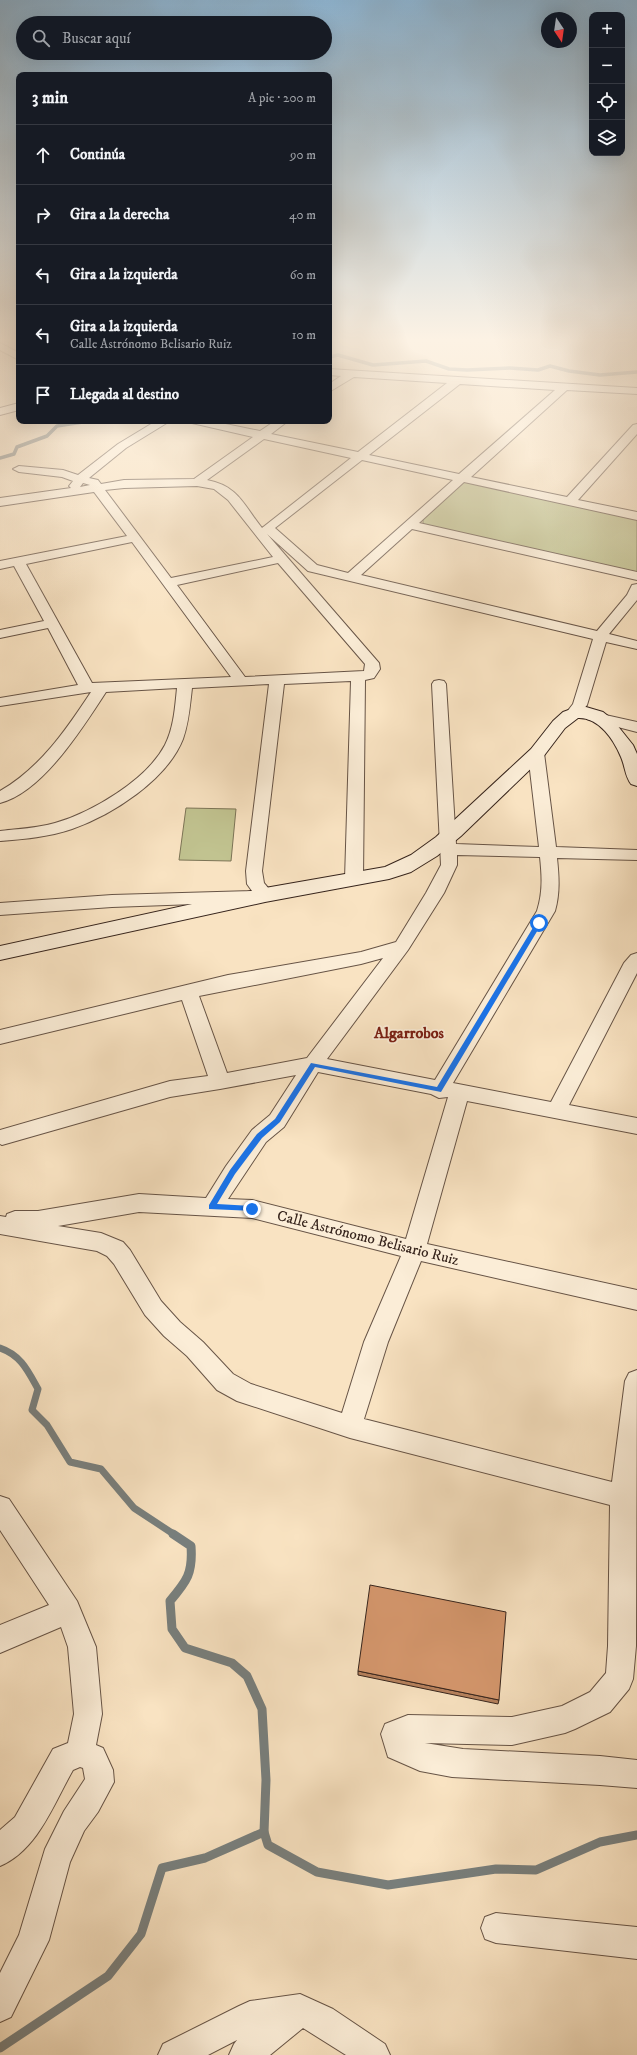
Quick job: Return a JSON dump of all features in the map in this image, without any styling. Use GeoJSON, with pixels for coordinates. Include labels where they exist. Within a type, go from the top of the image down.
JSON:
{"type":"FeatureCollection","features":[{"type":"Feature","properties":{"kind":"street"},"geometry":{"type":"LineString","coordinates":[[62,493],[72,488],[80,478],[122,446],[137,437]]}},
{"type":"Feature","properties":{"kind":"street"},"geometry":{"type":"LineString","coordinates":[[197,482],[258,437]]}},
{"type":"Feature","properties":{"kind":"street"},"geometry":{"type":"LineString","coordinates":[[270,437],[637,516]]}},
{"type":"Feature","properties":{"kind":"street"},"geometry":{"type":"LineString","coordinates":[[268,528],[385,437]]}},
{"type":"Feature","properties":{"kind":"street"},"geometry":{"type":"LineString","coordinates":[[350,578],[508,437]]}},
{"type":"Feature","properties":{"kind":"street"},"geometry":{"type":"LineString","coordinates":[[569,502],[628,437]]}},
{"type":"Feature","properties":{"kind":"street"},"geometry":{"type":"LineString","coordinates":[[19,469],[63,474],[94,483],[241,681]]}},
{"type":"Feature","properties":{"kind":"street"},"geometry":{"type":"LineString","coordinates":[[0,502],[124,484],[197,482],[209,484],[223,489],[244,510],[268,528],[308,565],[350,578],[637,645]]}},
{"type":"Feature","properties":{"kind":"street"},"geometry":{"type":"LineString","coordinates":[[0,702],[94,687],[369,675],[373,669],[372,663],[281,559],[249,520],[244,510]]}},
{"type":"Feature","properties":{"kind":"street"},"geometry":{"type":"LineString","coordinates":[[409,525],[637,576]]}},
{"type":"Feature","properties":{"kind":"street"},"geometry":{"type":"LineString","coordinates":[[0,565],[134,538]]}},
{"type":"Feature","properties":{"kind":"street"},"geometry":{"type":"LineString","coordinates":[[168,583],[281,559]]}},
{"type":"Feature","properties":{"kind":"street"},"geometry":{"type":"LineString","coordinates":[[18,561],[52,623],[94,687]]}},
{"type":"Feature","properties":{"kind":"street"},"geometry":{"type":"LineString","coordinates":[[0,953],[266,895],[402,869],[448,844],[536,753],[566,717],[573,713],[580,705],[600,636],[633,596],[637,588]]}},
{"type":"Feature","properties":{"kind":"street"},"geometry":{"type":"LineString","coordinates":[[0,634],[52,623]]}},
{"type":"Feature","properties":{"kind":"street"},"geometry":{"type":"LineString","coordinates":[[354,879],[358,676]]}},
{"type":"Feature","properties":{"kind":"street"},"geometry":{"type":"LineString","coordinates":[[266,895],[256,884],[254,871],[277,680]]}},
{"type":"Feature","properties":{"kind":"street"},"geometry":{"type":"LineString","coordinates":[[0,836],[51,829],[67,825],[101,808],[147,776],[162,762],[172,746],[179,727],[185,684]]}},
{"type":"Feature","properties":{"kind":"street"},"geometry":{"type":"LineString","coordinates":[[212,1207],[233,1172],[259,1136],[277,1120],[313,1064],[402,946],[434,893],[448,864],[439,684]]}},
{"type":"Feature","properties":{"kind":"street"},"geometry":{"type":"LineString","coordinates":[[0,798],[14,792],[28,782],[51,758],[94,687]]}},
{"type":"Feature","properties":{"kind":"street"},"geometry":{"type":"LineString","coordinates":[[573,713],[582,713],[615,720],[637,727]]}},
{"type":"Feature","properties":{"kind":"street"},"geometry":{"type":"LineString","coordinates":[[592,716],[612,729],[623,743],[633,764],[637,780]]}},
{"type":"Feature","properties":{"kind":"street"},"geometry":{"type":"LineString","coordinates":[[350,1427],[376,1342],[414,1250],[449,1091],[546,911],[550,897],[551,880],[536,753]]}},
{"type":"Feature","properties":{"kind":"street"},"geometry":{"type":"LineString","coordinates":[[448,844],[547,852],[637,854]]}},
{"type":"Feature","properties":{"kind":"street"},"geometry":{"type":"LineString","coordinates":[[0,909],[112,901],[266,895]]}},
{"type":"Feature","properties":{"kind":"street"},"geometry":{"type":"LineString","coordinates":[[0,1037],[228,982],[362,958],[402,946]]}},
{"type":"Feature","properties":{"kind":"street"},"geometry":{"type":"LineString","coordinates":[[556,1111],[633,963],[637,959]]}},
{"type":"Feature","properties":{"kind":"street"},"geometry":{"type":"LineString","coordinates":[[189,992],[220,1082]]}},
{"type":"Feature","properties":{"kind":"street"},"geometry":{"type":"LineString","coordinates":[[2,1137],[170,1089],[220,1082],[313,1064],[637,1126]]}},
{"type":"Feature","properties":{"kind":"street","name":"Calle Astrónomo Belisario Ruiz"},"geometry":{"type":"LineString","coordinates":[[0,1220],[38,1220],[139,1203],[252,1209],[414,1250],[637,1300]]}},
{"type":"Feature","properties":{"kind":"street"},"geometry":{"type":"LineString","coordinates":[[0,1225],[101,1242],[114,1249],[129,1268],[153,1308],[172,1329],[196,1349],[225,1382],[245,1393],[350,1427],[630,1499]]}},
{"type":"Feature","properties":{"kind":"street"},"geometry":{"type":"LineString","coordinates":[[637,1381],[619,1678],[600,1702],[565,1719],[512,1731],[408,1729],[396,1734],[398,1747],[412,1755],[434,1762],[614,1771],[637,1774]]}},
{"type":"Feature","properties":{"kind":"street"},"geometry":{"type":"LineString","coordinates":[[0,1508],[68,1610],[82,1647],[88,1714],[80,1753]]}},
{"type":"Feature","properties":{"kind":"street"},"geometry":{"type":"LineString","coordinates":[[0,1639],[68,1610]]}},
{"type":"Feature","properties":{"kind":"street"},"geometry":{"type":"LineString","coordinates":[[0,1851],[25,1828],[63,1759],[80,1753],[93,1758],[99,1770],[100,1782],[74,1821],[56,1860],[33,1940],[0,2006]]}},
{"type":"Feature","properties":{"kind":"street"},"geometry":{"type":"LineString","coordinates":[[496,1928],[637,1943]]}},
{"type":"Feature","properties":{"kind":"street"},"geometry":{"type":"LineString","coordinates":[[174,2055],[250,2017],[300,2010],[322,2020],[374,2055]]}},
{"type":"Feature","properties":{"kind":"street"},"geometry":{"type":"LineString","coordinates":[[246,2055],[300,2010]]}},
{"type":"Feature","properties":{"kind":"green space"},"geometry":{"type":"Polygon","coordinates":[[[465,482],[637,518],[637,572],[426,526],[423,523],[423,520],[457,484],[465,482]]]}},
{"type":"Feature","properties":{"kind":"green space"},"geometry":{"type":"Polygon","coordinates":[[[186,808],[236,809],[231,861],[179,860],[186,808]]]}},
{"type":"Feature","properties":{"kind":"building"},"geometry":{"type":"Polygon","coordinates":[[[370,1585],[506,1612],[499,1700],[358,1671],[370,1585]]]}},
{"type":"Feature","properties":{"kind":"waterway"},"geometry":{"type":"LineString","coordinates":[[0,458],[14,454],[17,447],[45,437]]}},
{"type":"Feature","properties":{"kind":"waterway"},"geometry":{"type":"LineString","coordinates":[[0,1348],[19,1359],[27,1370],[38,1389],[32,1410],[47,1425],[70,1462],[101,1469],[134,1508],[175,1535]]}},
{"type":"Feature","properties":{"kind":"waterway"},"geometry":{"type":"LineString","coordinates":[[173,1534],[191,1546],[191,1563],[185,1582],[170,1601],[172,1629],[185,1648],[232,1663],[247,1676],[262,1709],[266,1780],[264,1832]]}},
{"type":"Feature","properties":{"kind":"waterway"},"geometry":{"type":"LineString","coordinates":[[0,2048],[108,1976],[141,1934],[162,1868],[205,1858],[264,1832]]}},
{"type":"Feature","properties":{"kind":"waterway"},"geometry":{"type":"LineString","coordinates":[[264,1832],[268,1845],[317,1872],[388,1885],[496,1869],[536,1870],[600,1842],[637,1835]]}},
{"type":"Feature","properties":{"kind":"district","name":"Algarrobos"},"geometry":{"type":"Point","coordinates":[409,1033]}},
{"type":"Feature","properties":{"kind":"route"},"geometry":{"type":"LineString","coordinates":[[252,1209],[212,1207],[233,1172],[259,1136],[277,1120],[313,1064],[439,1090],[539,923]]}}]}
